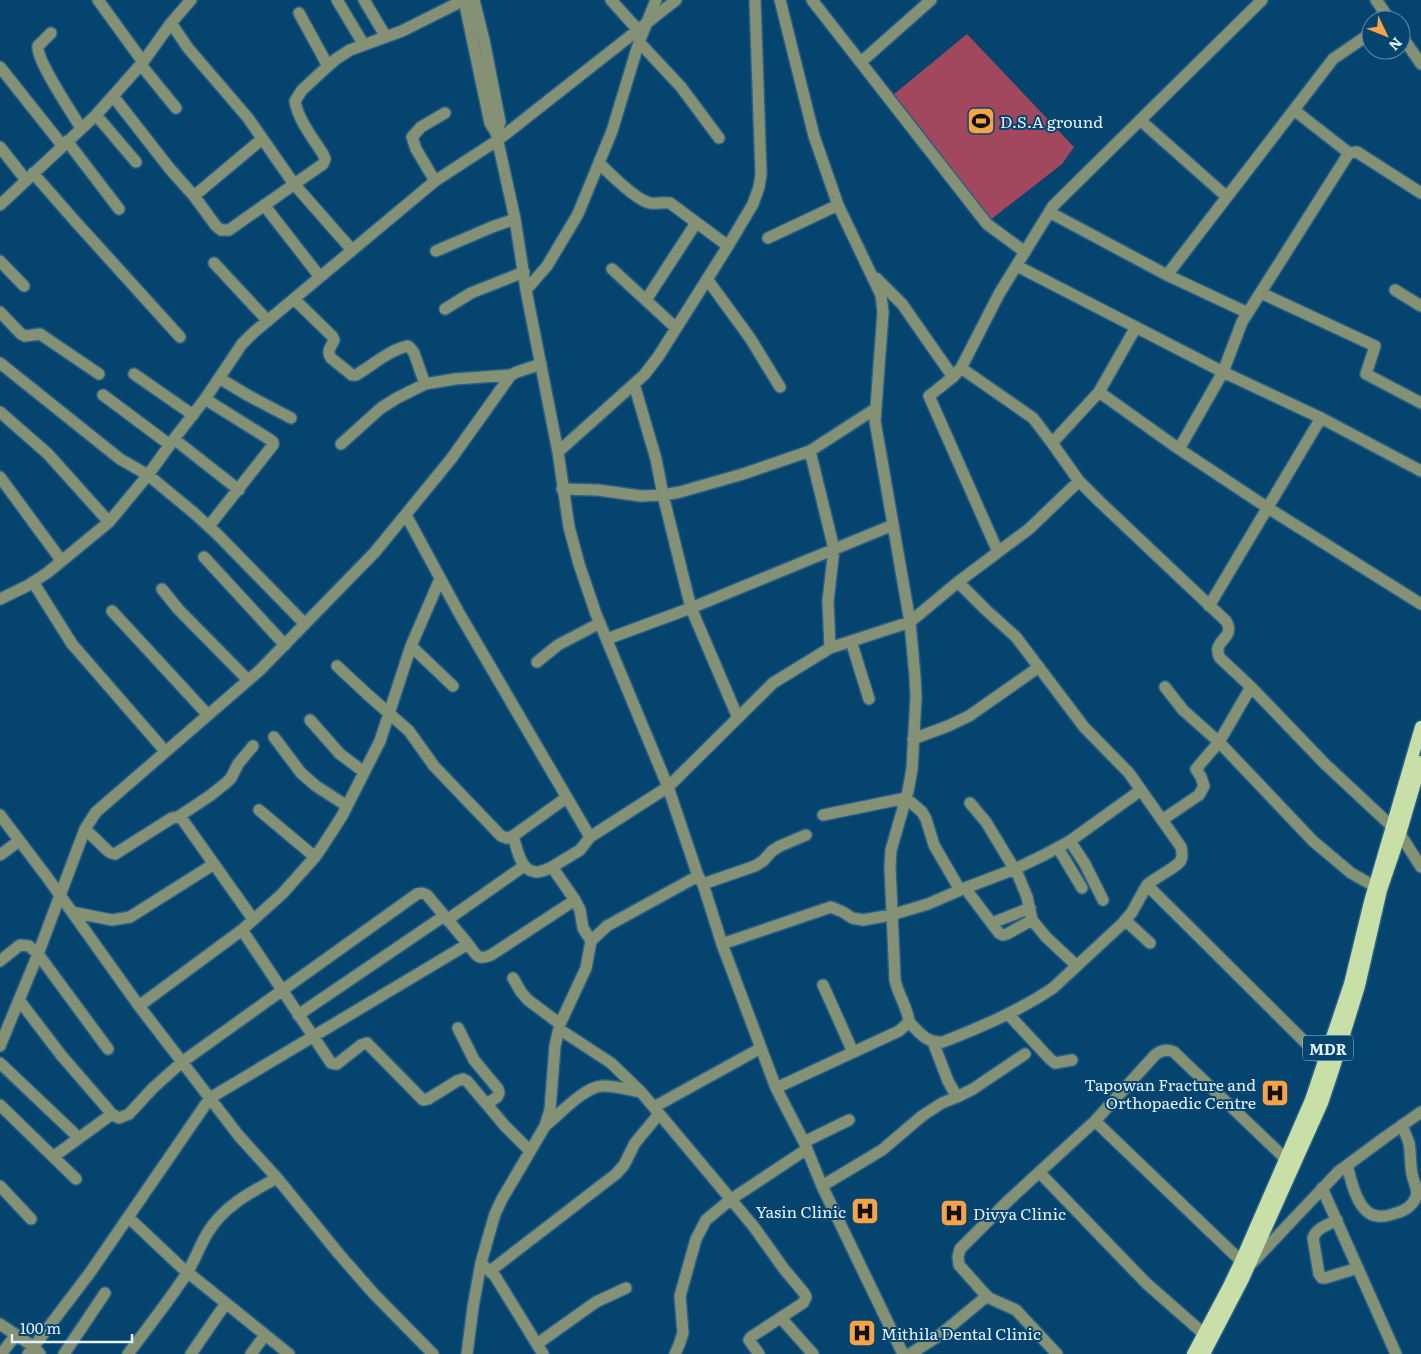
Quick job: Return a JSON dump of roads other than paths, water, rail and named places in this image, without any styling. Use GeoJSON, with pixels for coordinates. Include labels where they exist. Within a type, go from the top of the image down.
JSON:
{"type":"FeatureCollection","features":[{"type":"Feature","properties":{"kind":"main road","name":"MDR"},"geometry":{"type":"LineString","coordinates":[[1396,830],[1421,727]]}},
{"type":"Feature","properties":{"kind":"main road","name":"MDR"},"geometry":{"type":"LineString","coordinates":[[1204,1354],[1289,1162],[1350,984],[1396,830],[1421,762]]}},
{"type":"Feature","properties":{"kind":"main road","name":"MDR"},"geometry":{"type":"LineString","coordinates":[[1289,1162],[1322,1103],[1334,1070],[1359,986],[1378,888]]}},
{"type":"Feature","properties":{"kind":"main road","name":"MDR"},"geometry":{"type":"LineString","coordinates":[[1193,1354],[1228,1288],[1245,1263]]}},
{"type":"Feature","properties":{"kind":"street"},"geometry":{"type":"LineString","coordinates":[[98,0],[176,108]]}},
{"type":"Feature","properties":{"kind":"street"},"geometry":{"type":"LineString","coordinates":[[0,205],[113,96],[142,63],[171,23],[191,0]]}},
{"type":"Feature","properties":{"kind":"street"},"geometry":{"type":"LineString","coordinates":[[337,0],[364,45]]}},
{"type":"Feature","properties":{"kind":"street"},"geometry":{"type":"LineString","coordinates":[[364,0],[386,37]]}},
{"type":"Feature","properties":{"kind":"street"},"geometry":{"type":"LineString","coordinates":[[113,96],[216,226],[224,231],[229,230],[323,164],[325,159],[301,119],[295,101],[302,90],[336,59],[350,50],[402,32],[464,0],[490,123],[497,137],[515,219],[526,290],[558,452],[569,527],[579,564],[600,623],[668,787],[722,944],[776,1088],[902,1354]]}},
{"type":"Feature","properties":{"kind":"street"},"geometry":{"type":"LineString","coordinates":[[474,0],[500,122],[497,137]]}},
{"type":"Feature","properties":{"kind":"street"},"geometry":{"type":"LineString","coordinates":[[612,0],[641,27]]}},
{"type":"Feature","properties":{"kind":"street"},"geometry":{"type":"LineString","coordinates":[[526,290],[547,266],[578,214],[612,131],[639,42],[641,27],[656,0]]}},
{"type":"Feature","properties":{"kind":"street"},"geometry":{"type":"LineString","coordinates":[[0,599],[32,582],[109,522],[148,475],[205,399],[242,344],[436,181],[497,137],[676,0]]}},
{"type":"Feature","properties":{"kind":"street"},"geometry":{"type":"LineString","coordinates":[[558,452],[644,375],[658,357],[753,204],[761,174],[755,0]]}},
{"type":"Feature","properties":{"kind":"street"},"geometry":{"type":"LineString","coordinates":[[780,0],[814,136],[838,205],[881,295],[883,312],[875,421],[910,622],[916,697],[912,769],[891,850],[891,915],[895,980],[909,1022],[933,1042],[943,1042],[1008,1014],[1053,988],[1125,920],[1132,912],[1147,885],[1154,878],[1177,864],[1182,859],[1183,854],[1181,848],[1129,773],[1084,727],[1016,637],[958,582]]}},
{"type":"Feature","properties":{"kind":"street"},"geometry":{"type":"LineString","coordinates":[[812,0],[987,224],[1025,252]]}},
{"type":"Feature","properties":{"kind":"street"},"geometry":{"type":"LineString","coordinates":[[861,62],[931,0]]}},
{"type":"Feature","properties":{"kind":"street"},"geometry":{"type":"LineString","coordinates":[[998,552],[929,396],[953,378],[962,368],[999,294],[1053,206],[1262,0]]}},
{"type":"Feature","properties":{"kind":"street"},"geometry":{"type":"LineString","coordinates":[[299,13],[328,66]]}},
{"type":"Feature","properties":{"kind":"street"},"geometry":{"type":"LineString","coordinates":[[171,23],[188,48],[248,118],[294,184],[352,250]]}},
{"type":"Feature","properties":{"kind":"street"},"geometry":{"type":"LineString","coordinates":[[51,32],[38,46],[38,53],[50,78],[80,128]]}},
{"type":"Feature","properties":{"kind":"street"},"geometry":{"type":"LineString","coordinates":[[1167,275],[1334,59],[1361,40]]}},
{"type":"Feature","properties":{"kind":"street"},"geometry":{"type":"LineString","coordinates":[[639,42],[681,87],[719,138]]}},
{"type":"Feature","properties":{"kind":"street"},"geometry":{"type":"LineString","coordinates":[[1411,50],[1421,64]]}},
{"type":"Feature","properties":{"kind":"street"},"geometry":{"type":"LineString","coordinates":[[0,67],[119,209]]}},
{"type":"Feature","properties":{"kind":"street"},"geometry":{"type":"LineString","coordinates":[[1294,110],[1349,153],[1357,152],[1421,193]]}},
{"type":"Feature","properties":{"kind":"street"},"geometry":{"type":"LineString","coordinates":[[436,181],[416,149],[412,137],[421,127],[445,113]]}},
{"type":"Feature","properties":{"kind":"street"},"geometry":{"type":"LineString","coordinates":[[96,114],[136,162]]}},
{"type":"Feature","properties":{"kind":"street"},"geometry":{"type":"LineString","coordinates":[[1140,120],[1227,197]]}},
{"type":"Feature","properties":{"kind":"street"},"geometry":{"type":"LineString","coordinates":[[194,196],[262,139]]}},
{"type":"Feature","properties":{"kind":"street"},"geometry":{"type":"LineString","coordinates":[[0,147],[82,228],[180,336]]}},
{"type":"Feature","properties":{"kind":"street"},"geometry":{"type":"LineString","coordinates":[[1179,449],[1223,372],[1242,322],[1349,153]]}},
{"type":"Feature","properties":{"kind":"street"},"geometry":{"type":"LineString","coordinates":[[599,163],[644,201],[649,203],[670,203],[728,246]]}},
{"type":"Feature","properties":{"kind":"street"},"geometry":{"type":"LineString","coordinates":[[264,205],[320,277]]}},
{"type":"Feature","properties":{"kind":"street"},"geometry":{"type":"LineString","coordinates":[[768,238],[838,205]]}},
{"type":"Feature","properties":{"kind":"street"},"geometry":{"type":"LineString","coordinates":[[1049,212],[1167,275],[1248,313]]}},
{"type":"Feature","properties":{"kind":"street"},"geometry":{"type":"LineString","coordinates":[[436,251],[515,219]]}},
{"type":"Feature","properties":{"kind":"street"},"geometry":{"type":"LineString","coordinates":[[646,300],[696,223]]}},
{"type":"Feature","properties":{"kind":"street"},"geometry":{"type":"LineString","coordinates":[[0,261],[24,286]]}},
{"type":"Feature","properties":{"kind":"street"},"geometry":{"type":"LineString","coordinates":[[214,263],[268,321]]}},
{"type":"Feature","properties":{"kind":"street"},"geometry":{"type":"LineString","coordinates":[[1017,266],[1223,372],[1321,418],[1421,471]]}},
{"type":"Feature","properties":{"kind":"street"},"geometry":{"type":"LineString","coordinates":[[612,269],[676,328]]}},
{"type":"Feature","properties":{"kind":"street"},"geometry":{"type":"LineString","coordinates":[[445,309],[471,293],[524,272]]}},
{"type":"Feature","properties":{"kind":"street"},"geometry":{"type":"LineString","coordinates":[[871,274],[902,304],[953,378]]}},
{"type":"Feature","properties":{"kind":"street"},"geometry":{"type":"LineString","coordinates":[[707,279],[750,338],[780,387]]}},
{"type":"Feature","properties":{"kind":"street"},"geometry":{"type":"LineString","coordinates":[[1395,290],[1421,306]]}},
{"type":"Feature","properties":{"kind":"street"},"geometry":{"type":"LineString","coordinates":[[1261,293],[1374,346],[1366,374],[1421,403]]}},
{"type":"Feature","properties":{"kind":"street"},"geometry":{"type":"LineString","coordinates":[[294,299],[332,336],[334,340],[328,351],[329,355],[352,375],[356,375],[389,354],[408,346],[414,353],[425,384]]}},
{"type":"Feature","properties":{"kind":"street"},"geometry":{"type":"LineString","coordinates":[[0,312],[22,334],[26,336],[40,334],[99,374]]}},
{"type":"Feature","properties":{"kind":"street"},"geometry":{"type":"LineString","coordinates":[[1052,443],[1099,392],[1136,327]]}},
{"type":"Feature","properties":{"kind":"street"},"geometry":{"type":"LineString","coordinates":[[0,363],[120,459],[148,475],[209,526],[305,624]]}},
{"type":"Feature","properties":{"kind":"street"},"geometry":{"type":"LineString","coordinates":[[341,444],[381,408],[425,384],[455,379],[511,375],[541,364]]}},
{"type":"Feature","properties":{"kind":"street"},"geometry":{"type":"LineString","coordinates":[[962,368],[1033,418],[1079,481],[1226,621],[1229,632],[1218,646],[1217,652],[1220,658],[1252,687],[1325,764],[1396,830],[1421,867]]}},
{"type":"Feature","properties":{"kind":"street"},"geometry":{"type":"LineString","coordinates":[[134,374],[193,415]]}},
{"type":"Feature","properties":{"kind":"street"},"geometry":{"type":"LineString","coordinates":[[0,1046],[38,954],[85,829],[96,812],[248,680],[285,645],[375,552],[451,459],[511,375]]}},
{"type":"Feature","properties":{"kind":"street"},"geometry":{"type":"LineString","coordinates":[[219,378],[292,418]]}},
{"type":"Feature","properties":{"kind":"street"},"geometry":{"type":"LineString","coordinates":[[634,384],[656,459],[691,608],[738,718]]}},
{"type":"Feature","properties":{"kind":"street"},"geometry":{"type":"LineString","coordinates":[[1099,392],[1179,449],[1268,508],[1421,604]]}},
{"type":"Feature","properties":{"kind":"street"},"geometry":{"type":"LineString","coordinates":[[102,395],[239,490]]}},
{"type":"Feature","properties":{"kind":"street"},"geometry":{"type":"LineString","coordinates":[[205,399],[273,442],[271,450],[209,526]]}},
{"type":"Feature","properties":{"kind":"street"},"geometry":{"type":"LineString","coordinates":[[562,489],[598,490],[641,496],[680,492],[743,474],[810,451],[875,409]]}},
{"type":"Feature","properties":{"kind":"street"},"geometry":{"type":"LineString","coordinates":[[0,412],[48,454],[109,522]]}},
{"type":"Feature","properties":{"kind":"street"},"geometry":{"type":"LineString","coordinates":[[1209,606],[1321,418]]}},
{"type":"Feature","properties":{"kind":"street"},"geometry":{"type":"LineString","coordinates":[[810,451],[834,549],[828,601],[830,648]]}},
{"type":"Feature","properties":{"kind":"street"},"geometry":{"type":"LineString","coordinates":[[0,477],[61,560]]}},
{"type":"Feature","properties":{"kind":"street"},"geometry":{"type":"LineString","coordinates":[[513,836],[524,866],[538,872],[552,867],[580,850],[590,837],[668,787],[773,684],[830,648],[910,622],[958,582],[1029,529],[1079,481]]}},
{"type":"Feature","properties":{"kind":"street"},"geometry":{"type":"LineString","coordinates":[[406,515],[440,579],[590,837]]}},
{"type":"Feature","properties":{"kind":"street"},"geometry":{"type":"LineString","coordinates":[[607,639],[691,608],[893,525]]}},
{"type":"Feature","properties":{"kind":"street"},"geometry":{"type":"LineString","coordinates":[[204,557],[285,645]]}},
{"type":"Feature","properties":{"kind":"street"},"geometry":{"type":"LineString","coordinates":[[139,1006],[242,930],[282,894],[315,857],[342,816],[380,741],[411,646],[440,579]]}},
{"type":"Feature","properties":{"kind":"street"},"geometry":{"type":"LineString","coordinates":[[32,582],[72,644],[165,752]]}},
{"type":"Feature","properties":{"kind":"street"},"geometry":{"type":"LineString","coordinates":[[162,589],[178,609],[248,680]]}},
{"type":"Feature","properties":{"kind":"street"},"geometry":{"type":"LineString","coordinates":[[112,611],[208,715]]}},
{"type":"Feature","properties":{"kind":"street"},"geometry":{"type":"LineString","coordinates":[[536,662],[558,645],[600,623]]}},
{"type":"Feature","properties":{"kind":"street"},"geometry":{"type":"LineString","coordinates":[[851,641],[870,699]]}},
{"type":"Feature","properties":{"kind":"street"},"geometry":{"type":"LineString","coordinates":[[411,646],[453,686]]}},
{"type":"Feature","properties":{"kind":"street"},"geometry":{"type":"LineString","coordinates":[[337,666],[409,730],[434,766],[501,836],[506,838],[513,836],[566,798]]}},
{"type":"Feature","properties":{"kind":"street"},"geometry":{"type":"LineString","coordinates":[[913,739],[969,716],[1039,667]]}},
{"type":"Feature","properties":{"kind":"street"},"geometry":{"type":"LineString","coordinates":[[1162,820],[1199,795],[1204,786],[1196,769],[1219,742],[1252,687]]}},
{"type":"Feature","properties":{"kind":"street"},"geometry":{"type":"LineString","coordinates":[[1165,688],[1183,710],[1219,742],[1312,841],[1351,873],[1378,888]]}},
{"type":"Feature","properties":{"kind":"street"},"geometry":{"type":"LineString","coordinates":[[310,720],[340,754],[364,772]]}},
{"type":"Feature","properties":{"kind":"street"},"geometry":{"type":"LineString","coordinates":[[274,737],[300,773],[347,806]]}},
{"type":"Feature","properties":{"kind":"street"},"geometry":{"type":"LineString","coordinates":[[85,829],[108,851],[115,854],[211,795],[231,778],[238,764],[253,746]]}},
{"type":"Feature","properties":{"kind":"street"},"geometry":{"type":"LineString","coordinates":[[722,944],[831,908],[843,912],[852,918],[863,920],[891,915],[928,904],[1015,870],[1058,848],[1141,790]]}},
{"type":"Feature","properties":{"kind":"street"},"geometry":{"type":"LineString","coordinates":[[823,815],[906,798]]}},
{"type":"Feature","properties":{"kind":"street"},"geometry":{"type":"LineString","coordinates":[[906,798],[922,812],[934,845],[963,889],[999,933],[1003,935],[1032,920]]}},
{"type":"Feature","properties":{"kind":"street"},"geometry":{"type":"LineString","coordinates":[[970,803],[986,822],[1015,870],[1027,897],[1032,920],[1046,937],[1077,966]]}},
{"type":"Feature","properties":{"kind":"street"},"geometry":{"type":"LineString","coordinates":[[259,810],[315,857]]}},
{"type":"Feature","properties":{"kind":"street"},"geometry":{"type":"LineString","coordinates":[[0,815],[4,826],[19,841],[60,894],[139,1006],[239,1136],[277,1178],[374,1294],[433,1354]]}},
{"type":"Feature","properties":{"kind":"street"},"geometry":{"type":"LineString","coordinates":[[178,817],[253,919]]}},
{"type":"Feature","properties":{"kind":"street"},"geometry":{"type":"LineString","coordinates":[[467,1354],[473,1307],[486,1267],[495,1214],[545,1126],[550,1110],[555,1046],[560,1026],[586,968],[591,941],[606,926],[700,880],[754,866],[763,861],[772,851],[780,846],[806,835]]}},
{"type":"Feature","properties":{"kind":"street"},"geometry":{"type":"LineString","coordinates":[[0,855],[19,841]]}},
{"type":"Feature","properties":{"kind":"street"},"geometry":{"type":"LineString","coordinates":[[1070,841],[1085,864],[1103,900]]}},
{"type":"Feature","properties":{"kind":"street"},"geometry":{"type":"LineString","coordinates":[[1058,848],[1082,888]]}},
{"type":"Feature","properties":{"kind":"street"},"geometry":{"type":"LineString","coordinates":[[72,912],[112,920],[130,917],[214,864]]}},
{"type":"Feature","properties":{"kind":"street"},"geometry":{"type":"LineString","coordinates":[[298,1016],[524,866]]}},
{"type":"Feature","properties":{"kind":"street"},"geometry":{"type":"LineString","coordinates":[[552,867],[575,900],[580,910],[583,928],[591,941]]}},
{"type":"Feature","properties":{"kind":"street"},"geometry":{"type":"LineString","coordinates":[[1147,885],[1324,1061]]}},
{"type":"Feature","properties":{"kind":"street"},"geometry":{"type":"LineString","coordinates":[[19,1000],[61,1055],[112,1114],[119,1118],[129,1114],[142,1099],[182,1062],[416,894],[422,893],[427,896],[480,958],[491,955],[575,900]]}},
{"type":"Feature","properties":{"kind":"street"},"geometry":{"type":"LineString","coordinates":[[992,924],[1030,908]]}},
{"type":"Feature","properties":{"kind":"street"},"geometry":{"type":"LineString","coordinates":[[1125,920],[1150,943]]}},
{"type":"Feature","properties":{"kind":"street"},"geometry":{"type":"LineString","coordinates":[[242,930],[331,1063],[336,1064],[361,1045],[367,1043],[423,1100],[463,1079],[472,1086],[504,1126],[530,1151]]}},
{"type":"Feature","properties":{"kind":"street"},"geometry":{"type":"LineString","coordinates":[[0,1324],[16,1335],[34,1352],[90,1274],[210,1098],[468,944]]}},
{"type":"Feature","properties":{"kind":"street"},"geometry":{"type":"LineString","coordinates":[[0,961],[20,945],[28,946],[38,954],[108,1049]]}},
{"type":"Feature","properties":{"kind":"street"},"geometry":{"type":"LineString","coordinates":[[513,978],[528,1000],[611,1063],[641,1092],[754,1227],[804,1293],[806,1297],[803,1303],[751,1336],[750,1340],[759,1354]]}},
{"type":"Feature","properties":{"kind":"street"},"geometry":{"type":"LineString","coordinates":[[823,985],[853,1052]]}},
{"type":"Feature","properties":{"kind":"street"},"geometry":{"type":"LineString","coordinates":[[1008,1014],[1050,1059],[1055,1062],[1072,1060]]}},
{"type":"Feature","properties":{"kind":"street"},"geometry":{"type":"LineString","coordinates":[[776,1088],[899,1031],[909,1022]]}},
{"type":"Feature","properties":{"kind":"street"},"geometry":{"type":"LineString","coordinates":[[458,1028],[474,1060],[498,1088],[499,1093],[497,1097],[487,1104]]}},
{"type":"Feature","properties":{"kind":"street"},"geometry":{"type":"LineString","coordinates":[[933,1042],[948,1081],[957,1097]]}},
{"type":"Feature","properties":{"kind":"street"},"geometry":{"type":"LineString","coordinates":[[486,1267],[616,1174],[624,1165],[635,1143],[656,1110],[761,1048]]}},
{"type":"Feature","properties":{"kind":"street"},"geometry":{"type":"LineString","coordinates":[[1057,1354],[1016,1310],[987,1296],[959,1265],[958,1257],[960,1250],[1008,1200],[1094,1121],[1155,1055],[1167,1049],[1174,1052],[1289,1162]]}},
{"type":"Feature","properties":{"kind":"street"},"geometry":{"type":"LineString","coordinates":[[822,1186],[882,1150],[922,1116],[942,1103],[973,1088],[1025,1054]]}},
{"type":"Feature","properties":{"kind":"street"},"geometry":{"type":"LineString","coordinates":[[0,1063],[79,1138]]}},
{"type":"Feature","properties":{"kind":"street"},"geometry":{"type":"LineString","coordinates":[[545,1126],[579,1098],[597,1087],[604,1086],[641,1092]]}},
{"type":"Feature","properties":{"kind":"street"},"geometry":{"type":"LineString","coordinates":[[0,1105],[76,1179]]}},
{"type":"Feature","properties":{"kind":"street"},"geometry":{"type":"LineString","coordinates":[[1094,1121],[1245,1263],[1347,1165],[1421,1112]]}},
{"type":"Feature","properties":{"kind":"street"},"geometry":{"type":"LineString","coordinates":[[54,1157],[112,1114]]}},
{"type":"Feature","properties":{"kind":"street"},"geometry":{"type":"LineString","coordinates":[[675,1354],[683,1333],[680,1296],[696,1239],[706,1220],[730,1200],[805,1146],[849,1120]]}},
{"type":"Feature","properties":{"kind":"street"},"geometry":{"type":"LineString","coordinates":[[1347,1165],[1353,1188],[1364,1208],[1370,1213],[1376,1216],[1383,1216],[1404,1211],[1416,1198],[1417,1192],[1412,1177],[1409,1144],[1402,1125]]}},
{"type":"Feature","properties":{"kind":"street"},"geometry":{"type":"LineString","coordinates":[[1039,1172],[1146,1283],[1204,1334]]}},
{"type":"Feature","properties":{"kind":"street"},"geometry":{"type":"LineString","coordinates":[[128,1354],[187,1272],[202,1242],[217,1219],[245,1195],[277,1178]]}},
{"type":"Feature","properties":{"kind":"street"},"geometry":{"type":"LineString","coordinates":[[0,1186],[31,1219]]}},
{"type":"Feature","properties":{"kind":"street"},"geometry":{"type":"LineString","coordinates":[[1322,1188],[1396,1354]]}},
{"type":"Feature","properties":{"kind":"street"},"geometry":{"type":"LineString","coordinates":[[128,1217],[187,1272],[289,1354]]}},
{"type":"Feature","properties":{"kind":"street"},"geometry":{"type":"LineString","coordinates":[[1337,1220],[1314,1234],[1319,1274],[1322,1278],[1325,1278],[1358,1268]]}},
{"type":"Feature","properties":{"kind":"street"},"geometry":{"type":"LineString","coordinates":[[486,1267],[496,1276],[540,1349],[596,1302],[626,1288]]}},
{"type":"Feature","properties":{"kind":"street"},"geometry":{"type":"LineString","coordinates":[[64,1354],[105,1294]]}},
{"type":"Feature","properties":{"kind":"street"},"geometry":{"type":"LineString","coordinates":[[910,1354],[940,1335],[987,1296]]}},
{"type":"Feature","properties":{"kind":"street"},"geometry":{"type":"LineString","coordinates":[[191,1354],[226,1303]]}},
{"type":"Feature","properties":{"kind":"street"},"geometry":{"type":"LineString","coordinates":[[780,1318],[813,1354]]}},
{"type":"Feature","properties":{"kind":"street"},"geometry":{"type":"LineString","coordinates":[[1,1354],[16,1335]]}},
{"type":"Feature","properties":{"kind":"street"},"geometry":{"type":"LineString","coordinates":[[251,1354],[265,1335]]}},
{"type":"Feature","properties":{"kind":"place","name":"D.S.A ground"},"geometry":{"type":"Point","coordinates":[981,121]}},
{"type":"Feature","properties":{"kind":"place","name":"Tapowan Fracture and Orthopaedic Centre"},"geometry":{"type":"Point","coordinates":[1275,1093]}},
{"type":"Feature","properties":{"kind":"place","name":"Yasin Clinic"},"geometry":{"type":"Point","coordinates":[865,1211]}},
{"type":"Feature","properties":{"kind":"place","name":"Divya Clinic"},"geometry":{"type":"Point","coordinates":[954,1213]}},
{"type":"Feature","properties":{"kind":"place","name":"Mithila Dental Clinic"},"geometry":{"type":"Point","coordinates":[862,1333]}}]}
